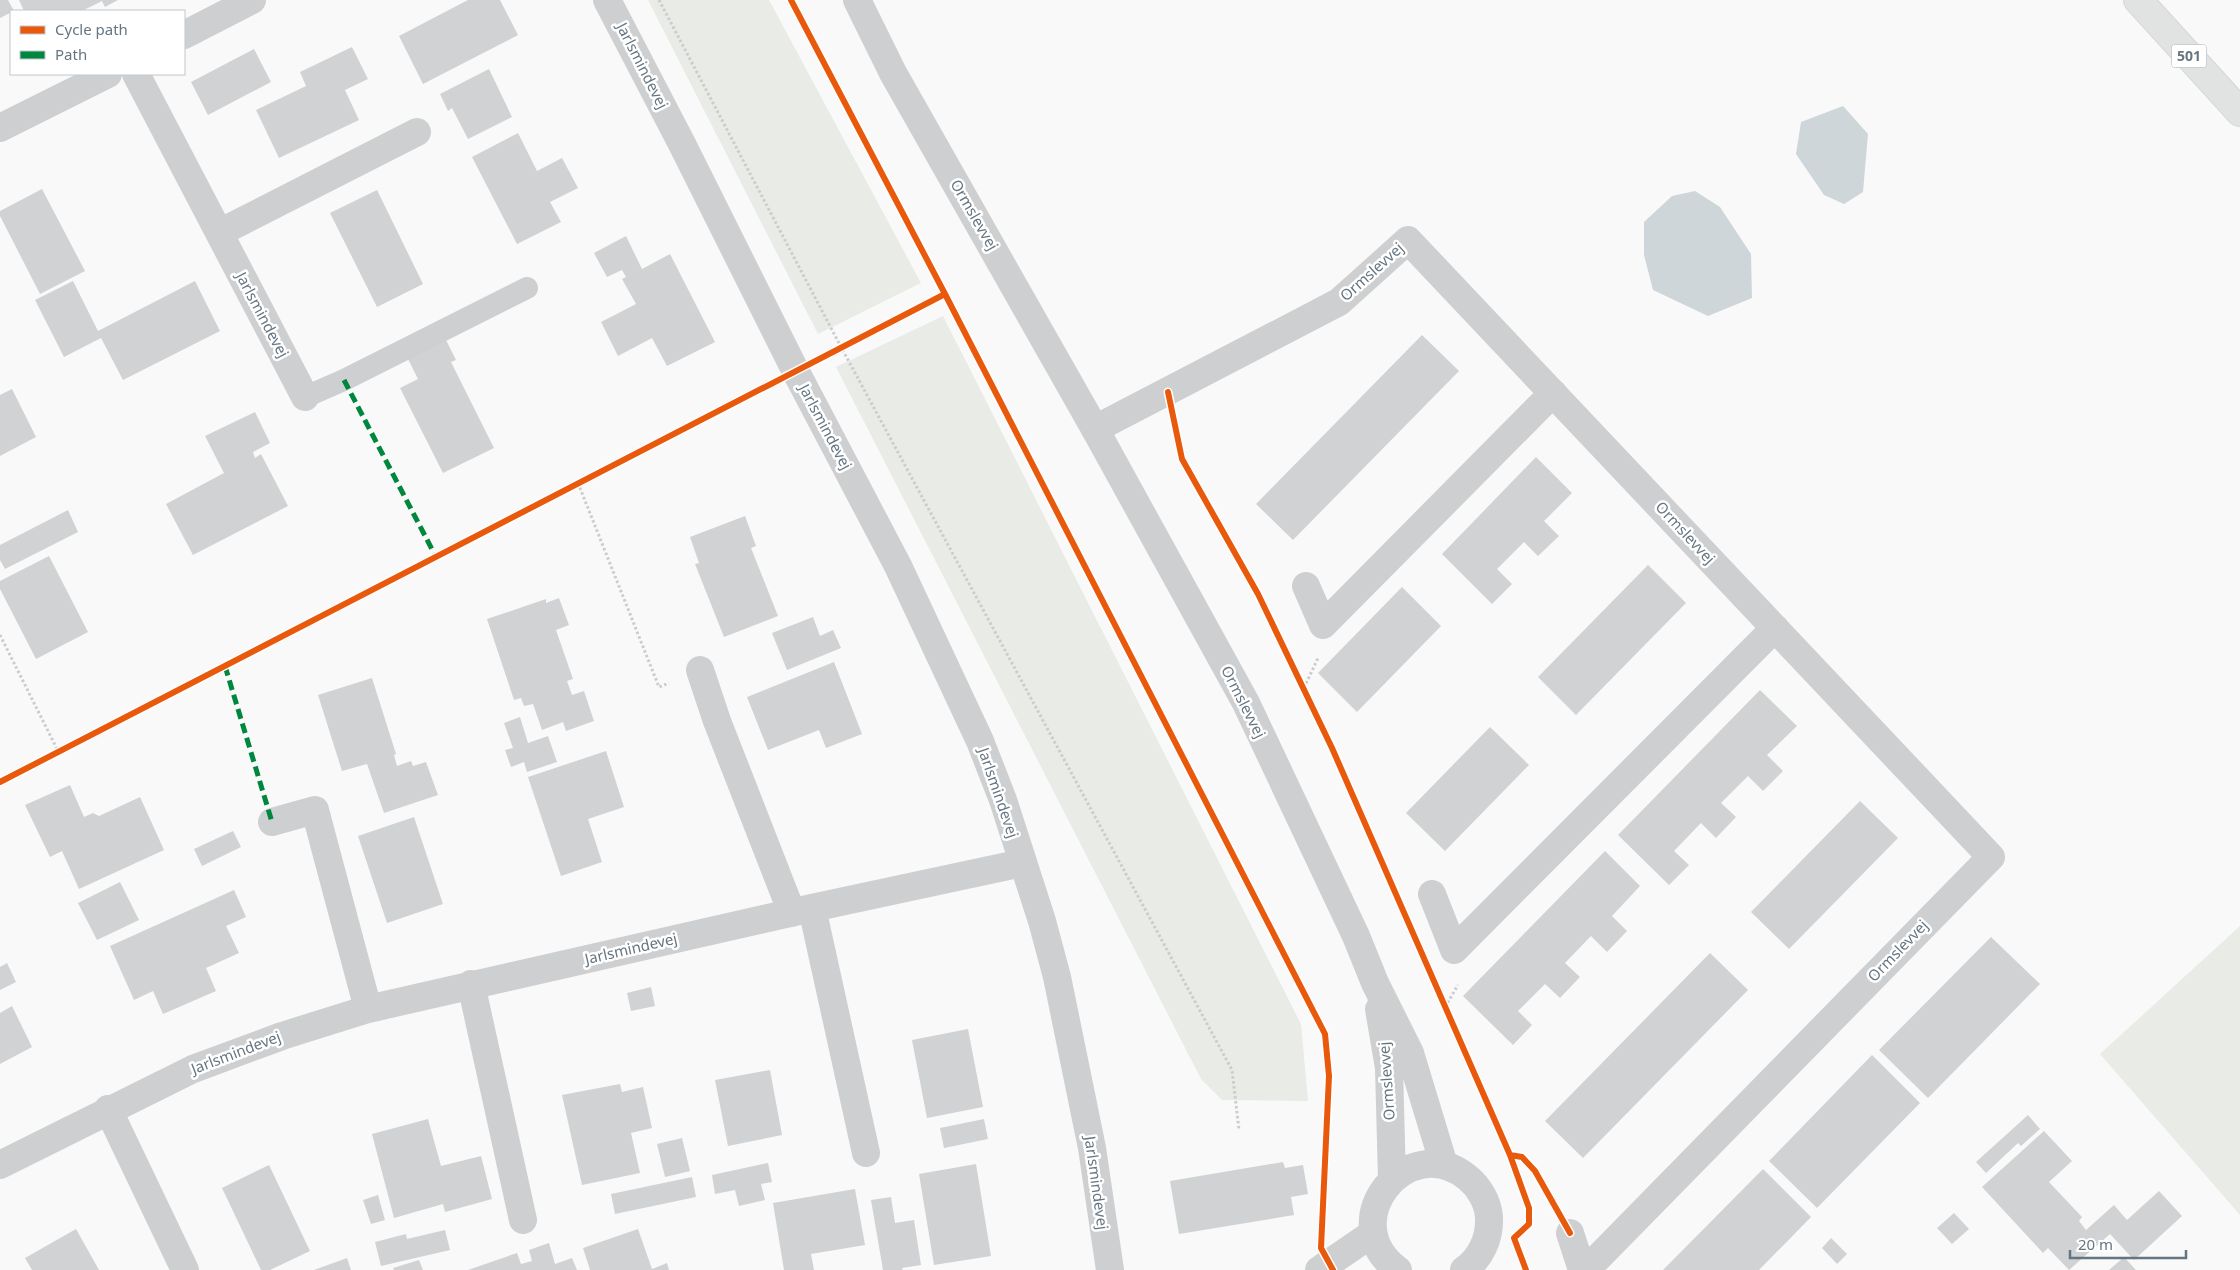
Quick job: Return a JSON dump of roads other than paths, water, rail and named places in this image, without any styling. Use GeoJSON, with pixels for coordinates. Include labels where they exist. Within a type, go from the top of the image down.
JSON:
{"type":"FeatureCollection","features":[{"type":"Feature","properties":{"kind":"highway","name":"501"},"geometry":{"type":"LineString","coordinates":[[2138,0],[2240,112]]}},
{"type":"Feature","properties":{"kind":"street"},"geometry":{"type":"LineString","coordinates":[[185,34],[252,0]]}},
{"type":"Feature","properties":{"kind":"street","name":"Jarlsmindevej"},"geometry":{"type":"LineString","coordinates":[[607,0],[682,144],[795,370],[898,566],[968,716],[1003,800],[1022,864],[1042,921],[1056,977],[1092,1148],[1110,1270]]}},
{"type":"Feature","properties":{"kind":"street","name":"Ormslevvej"},"geometry":{"type":"LineString","coordinates":[[857,0],[893,73],[1095,428],[1246,703],[1356,936],[1375,983],[1410,1053],[1444,1165]]}},
{"type":"Feature","properties":{"kind":"street"},"geometry":{"type":"LineString","coordinates":[[0,128],[106,75]]}},
{"type":"Feature","properties":{"kind":"street","name":"Jarlsmindevej"},"geometry":{"type":"LineString","coordinates":[[137,75],[305,397]]}},
{"type":"Feature","properties":{"kind":"street"},"geometry":{"type":"LineString","coordinates":[[219,233],[417,132]]}},
{"type":"Feature","properties":{"kind":"street","name":"Ormslevvej"},"geometry":{"type":"LineString","coordinates":[[1095,428],[1339,302],[1408,240],[1991,856],[1586,1270]]}},
{"type":"Feature","properties":{"kind":"street"},"geometry":{"type":"LineString","coordinates":[[1306,586],[1322,625],[1553,393]]}},
{"type":"Feature","properties":{"kind":"street"},"geometry":{"type":"LineString","coordinates":[[1432,894],[1454,950],[1775,628]]}},
{"type":"Feature","properties":{"kind":"street"},"geometry":{"type":"LineString","coordinates":[[700,670],[717,721],[802,910],[866,1153]]}},
{"type":"Feature","properties":{"kind":"street"},"geometry":{"type":"LineString","coordinates":[[272,822],[315,810],[368,1009]]}},
{"type":"Feature","properties":{"kind":"street","name":"Jarlsmindevej"},"geometry":{"type":"LineString","coordinates":[[0,1165],[108,1109],[193,1069],[282,1036],[368,1009],[802,910],[1022,864]]}},
{"type":"Feature","properties":{"kind":"street","name":"Ormslevvej"},"geometry":{"type":"LineString","coordinates":[[1375,983],[1389,1068],[1392,1179]]}},
{"type":"Feature","properties":{"kind":"street"},"geometry":{"type":"LineString","coordinates":[[471,984],[522,1220]]}},
{"type":"Feature","properties":{"kind":"street"},"geometry":{"type":"LineString","coordinates":[[108,1109],[185,1270]]}},
{"type":"Feature","properties":{"kind":"street"},"geometry":{"type":"LineString","coordinates":[[1398,1270],[1389,1264],[1379,1249],[1373,1233],[1373,1213],[1379,1194],[1392,1179],[1407,1169],[1425,1164],[1444,1165],[1460,1172],[1474,1183],[1484,1198],[1489,1216],[1488,1234],[1480,1264]]}},
{"type":"Feature","properties":{"kind":"street"},"geometry":{"type":"LineString","coordinates":[[1319,1270],[1373,1233]]}},
{"type":"Feature","properties":{"kind":"street"},"geometry":{"type":"LineString","coordinates":[[1570,1233],[1582,1270]]}},
{"type":"Feature","properties":{"kind":"lane"},"geometry":{"type":"LineString","coordinates":[[305,397],[344,380],[527,288]]}}]}
